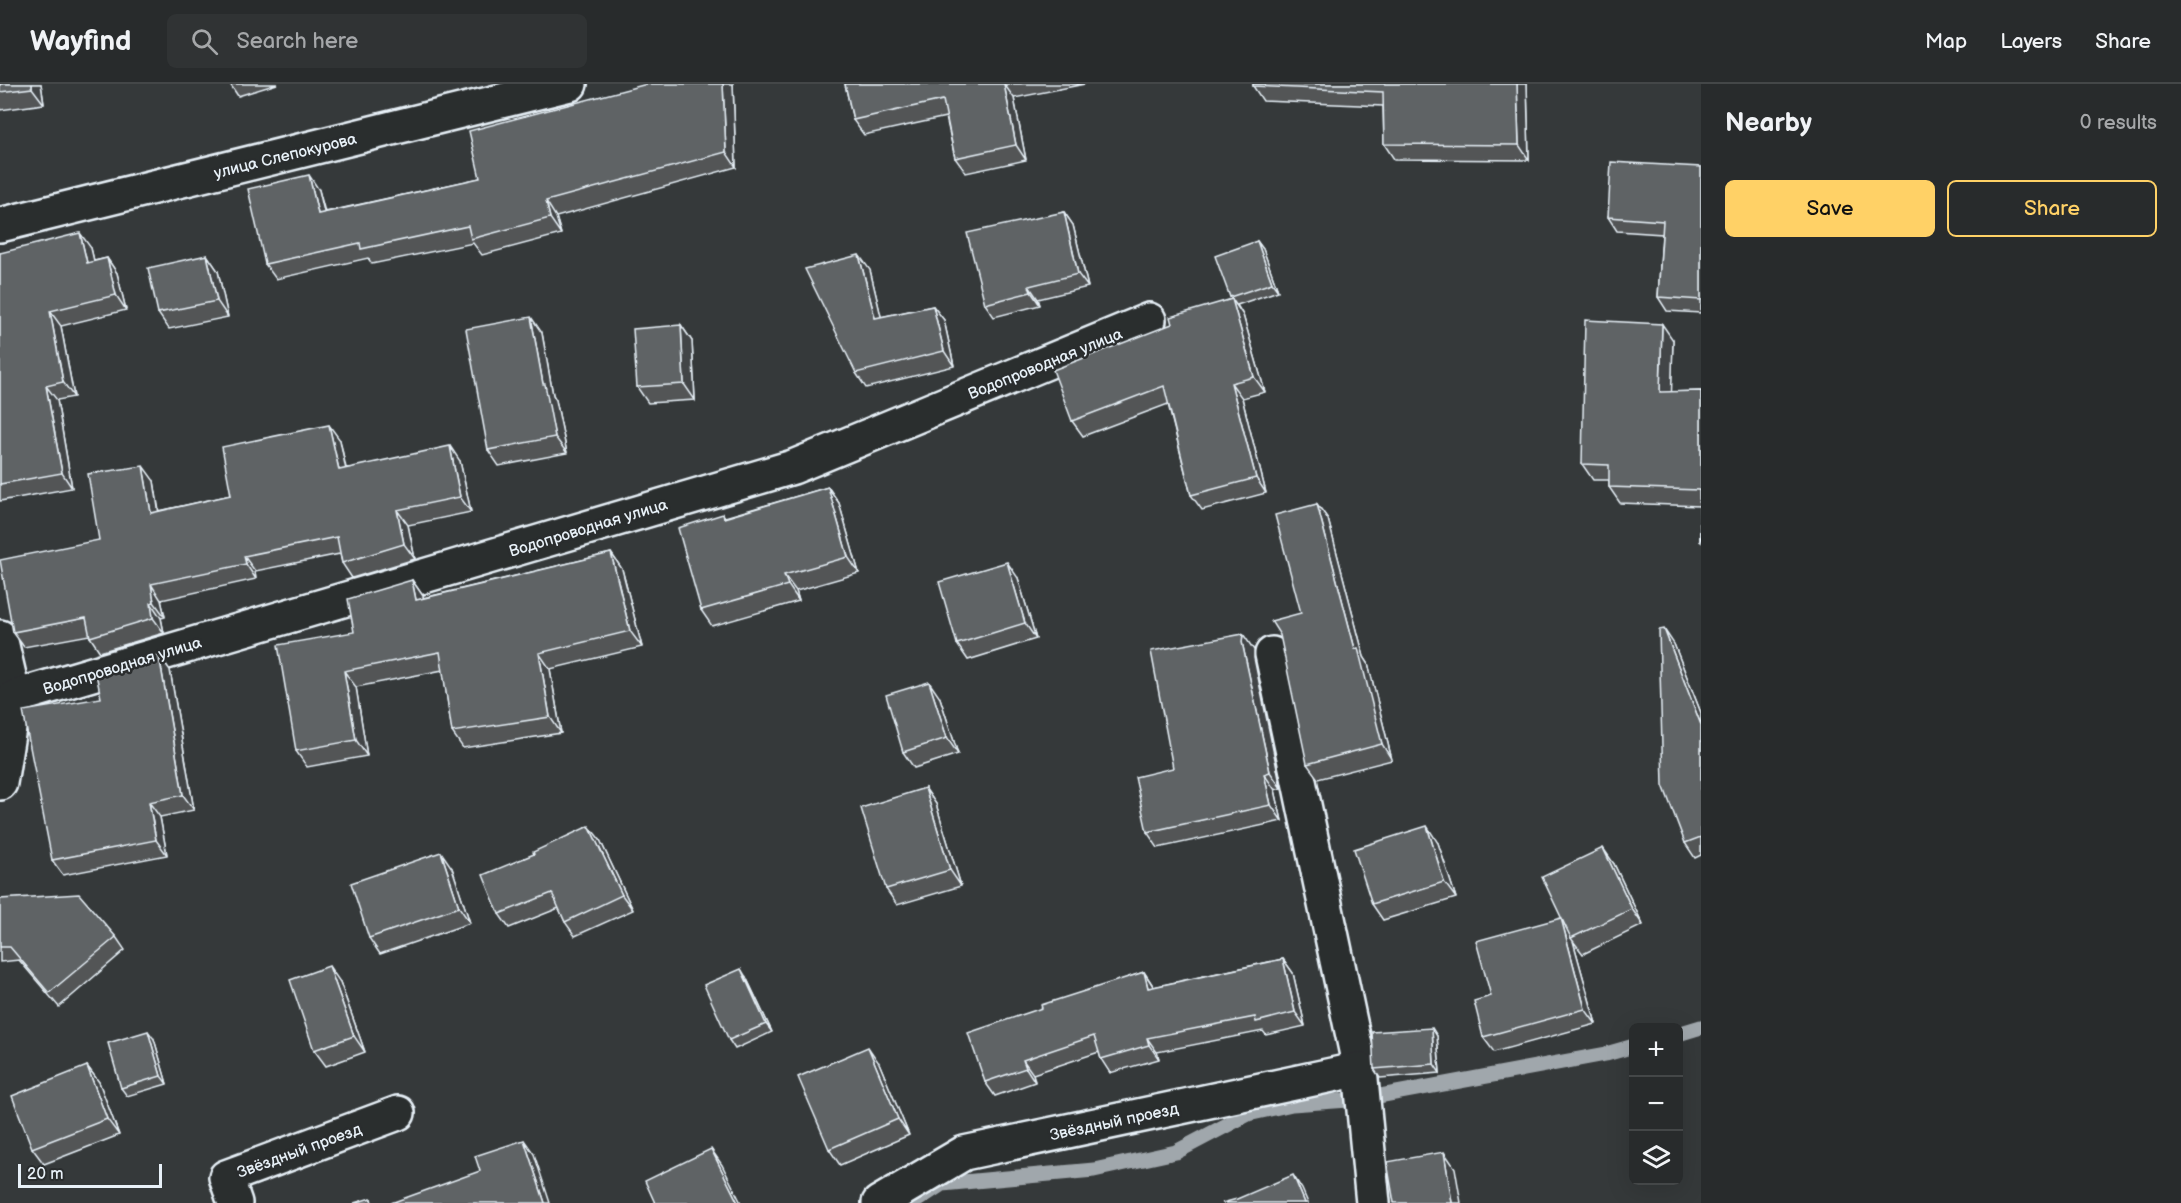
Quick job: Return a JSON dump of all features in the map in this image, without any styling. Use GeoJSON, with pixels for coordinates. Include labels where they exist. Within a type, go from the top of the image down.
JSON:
{"type":"FeatureCollection","features":[{"type":"Feature","properties":{"kind":"street","name":"улица Слепокурова"},"geometry":{"type":"LineString","coordinates":[[0,225],[570,84]]}},
{"type":"Feature","properties":{"kind":"street","name":"Водопроводная улица"},"geometry":{"type":"LineString","coordinates":[[14,697],[793,467],[1149,320]]}},
{"type":"Feature","properties":{"kind":"street"},"geometry":{"type":"LineString","coordinates":[[0,637],[14,697],[0,783]]}},
{"type":"Feature","properties":{"kind":"street"},"geometry":{"type":"LineString","coordinates":[[1272,654],[1360,1069],[1373,1203]]}},
{"type":"Feature","properties":{"kind":"street","name":"Звёздный проезд"},"geometry":{"type":"LineString","coordinates":[[879,1203],[964,1153],[1360,1069]]}},
{"type":"Feature","properties":{"kind":"street","name":"Звёздный проезд"},"geometry":{"type":"LineString","coordinates":[[235,1203],[226,1177],[398,1113]]}},
{"type":"Feature","properties":{"kind":"building"},"geometry":{"type":"Polygon","coordinates":[[[0,84],[32,84],[32,88],[0,92],[0,84]]]}},
{"type":"Feature","properties":{"kind":"building"},"geometry":{"type":"Polygon","coordinates":[[[647,84],[723,84],[726,152],[546,201],[550,218],[471,239],[468,226],[361,249],[360,243],[265,264],[248,189],[309,175],[318,214],[480,178],[469,131],[647,84]]]}},
{"type":"Feature","properties":{"kind":"building"},"geometry":{"type":"Polygon","coordinates":[[[845,84],[1004,84],[1016,145],[955,158],[943,100],[853,120],[845,84]]]}},
{"type":"Feature","properties":{"kind":"building"},"geometry":{"type":"Polygon","coordinates":[[[1253,84],[1517,84],[1519,145],[1384,144],[1383,92],[1253,86],[1253,84]]]}},
{"type":"Feature","properties":{"kind":"building"},"geometry":{"type":"Polygon","coordinates":[[[1611,162],[1701,167],[1701,300],[1658,297],[1663,221],[1608,217],[1611,162]]]}},
{"type":"Feature","properties":{"kind":"building"},"geometry":{"type":"Polygon","coordinates":[[[1064,212],[1078,274],[1029,286],[1031,292],[985,304],[967,233],[1064,212]]]}},
{"type":"Feature","properties":{"kind":"building"},"geometry":{"type":"Polygon","coordinates":[[[80,233],[87,263],[107,258],[116,295],[50,311],[63,382],[46,386],[62,473],[0,484],[0,253],[80,233]]]}},
{"type":"Feature","properties":{"kind":"building"},"geometry":{"type":"Polygon","coordinates":[[[1257,241],[1272,283],[1230,297],[1215,256],[1257,241]]]}},
{"type":"Feature","properties":{"kind":"building"},"geometry":{"type":"Polygon","coordinates":[[[207,255],[217,301],[158,313],[148,268],[207,255]]]}},
{"type":"Feature","properties":{"kind":"building"},"geometry":{"type":"Polygon","coordinates":[[[859,255],[875,318],[933,306],[944,351],[856,373],[805,269],[859,255]]]}},
{"type":"Feature","properties":{"kind":"building"},"geometry":{"type":"Polygon","coordinates":[[[1232,299],[1254,377],[1231,383],[1256,478],[1191,495],[1164,386],[1072,421],[1053,370],[1172,324],[1170,317],[1232,299]]]}},
{"type":"Feature","properties":{"kind":"building"},"geometry":{"type":"Polygon","coordinates":[[[531,317],[555,437],[488,450],[466,329],[531,317]]]}},
{"type":"Feature","properties":{"kind":"building"},"geometry":{"type":"Polygon","coordinates":[[[1585,320],[1662,324],[1660,392],[1701,391],[1701,541],[1699,490],[1609,487],[1609,465],[1582,464],[1585,320]]]}},
{"type":"Feature","properties":{"kind":"building"},"geometry":{"type":"Polygon","coordinates":[[[681,325],[684,384],[637,387],[633,329],[681,325]]]}},
{"type":"Feature","properties":{"kind":"building"},"geometry":{"type":"Polygon","coordinates":[[[329,425],[339,470],[450,446],[460,497],[397,510],[404,544],[342,563],[337,537],[244,556],[246,564],[151,584],[154,602],[151,603],[153,618],[90,637],[86,618],[13,632],[0,560],[99,540],[88,474],[143,466],[151,513],[231,495],[222,447],[329,425]]]}},
{"type":"Feature","properties":{"kind":"building"},"geometry":{"type":"Polygon","coordinates":[[[828,487],[848,557],[784,575],[788,585],[701,610],[678,528],[723,514],[724,518],[828,487]]]}},
{"type":"Feature","properties":{"kind":"building"},"geometry":{"type":"Polygon","coordinates":[[[1317,504],[1355,649],[1358,648],[1382,744],[1307,764],[1280,635],[1271,621],[1301,613],[1275,515],[1317,504]]]}},
{"type":"Feature","properties":{"kind":"building"},"geometry":{"type":"Polygon","coordinates":[[[611,553],[630,631],[539,653],[550,717],[452,732],[440,652],[344,671],[356,740],[296,751],[278,645],[354,632],[348,599],[412,580],[416,600],[611,553]]]}},
{"type":"Feature","properties":{"kind":"building"},"geometry":{"type":"Polygon","coordinates":[[[1007,562],[1025,623],[957,644],[939,582],[1007,562]]]}},
{"type":"Feature","properties":{"kind":"building"},"geometry":{"type":"Polygon","coordinates":[[[1664,629],[1701,725],[1701,837],[1685,843],[1663,785],[1659,630],[1664,629]]]}},
{"type":"Feature","properties":{"kind":"building"},"geometry":{"type":"Polygon","coordinates":[[[1243,634],[1242,642],[1270,772],[1264,774],[1271,805],[1147,832],[1135,777],[1173,768],[1151,651],[1243,634]]]}},
{"type":"Feature","properties":{"kind":"building"},"geometry":{"type":"Polygon","coordinates":[[[159,655],[183,795],[149,802],[156,840],[52,860],[23,711],[101,698],[96,674],[159,655]]]}},
{"type":"Feature","properties":{"kind":"building"},"geometry":{"type":"Polygon","coordinates":[[[929,682],[947,738],[903,752],[886,695],[929,682]]]}},
{"type":"Feature","properties":{"kind":"building"},"geometry":{"type":"Polygon","coordinates":[[[925,788],[950,870],[886,889],[861,808],[925,788]]]}},
{"type":"Feature","properties":{"kind":"building"},"geometry":{"type":"Polygon","coordinates":[[[589,826],[622,895],[565,922],[552,893],[499,914],[483,875],[534,854],[533,852],[589,826]]]}},
{"type":"Feature","properties":{"kind":"building"},"geometry":{"type":"Polygon","coordinates":[[[1427,826],[1444,882],[1372,904],[1354,849],[1427,826]]]}},
{"type":"Feature","properties":{"kind":"building"},"geometry":{"type":"Polygon","coordinates":[[[1603,848],[1632,909],[1571,938],[1542,877],[1603,848]]]}},
{"type":"Feature","properties":{"kind":"building"},"geometry":{"type":"Polygon","coordinates":[[[441,852],[459,907],[369,938],[351,883],[441,852]]]}},
{"type":"Feature","properties":{"kind":"building"},"geometry":{"type":"Polygon","coordinates":[[[79,894],[116,937],[49,993],[10,947],[0,947],[0,899],[79,894]]]}},
{"type":"Feature","properties":{"kind":"building"},"geometry":{"type":"Polygon","coordinates":[[[1561,918],[1585,1009],[1483,1037],[1474,1001],[1491,996],[1476,941],[1561,918]]]}},
{"type":"Feature","properties":{"kind":"building"},"geometry":{"type":"Polygon","coordinates":[[[1283,959],[1295,1012],[1256,1022],[1255,1017],[1147,1038],[1149,1045],[1101,1059],[1094,1036],[1023,1060],[1026,1068],[985,1082],[968,1033],[1042,1008],[1041,1005],[1144,972],[1148,988],[1283,959]]]}},
{"type":"Feature","properties":{"kind":"building"},"geometry":{"type":"Polygon","coordinates":[[[329,966],[354,1036],[314,1050],[290,980],[329,966]]]}},
{"type":"Feature","properties":{"kind":"building"},"geometry":{"type":"Polygon","coordinates":[[[741,969],[766,1024],[729,1040],[704,985],[741,969]]]}},
{"type":"Feature","properties":{"kind":"building"},"geometry":{"type":"Polygon","coordinates":[[[1432,1028],[1434,1064],[1374,1069],[1372,1032],[1432,1028]]]}},
{"type":"Feature","properties":{"kind":"building"},"geometry":{"type":"Polygon","coordinates":[[[148,1031],[161,1076],[121,1088],[108,1043],[148,1031]]]}},
{"type":"Feature","properties":{"kind":"building"},"geometry":{"type":"Polygon","coordinates":[[[868,1047],[898,1119],[829,1149],[798,1077],[868,1047]]]}},
{"type":"Feature","properties":{"kind":"building"},"geometry":{"type":"Polygon","coordinates":[[[87,1066],[107,1119],[32,1148],[12,1096],[87,1066]]]}},
{"type":"Feature","properties":{"kind":"building"},"geometry":{"type":"Polygon","coordinates":[[[524,1140],[545,1203],[391,1203],[480,1171],[475,1156],[524,1140]]]}},
{"type":"Feature","properties":{"kind":"building"},"geometry":{"type":"Polygon","coordinates":[[[711,1149],[738,1203],[655,1203],[645,1181],[711,1149]]]}},
{"type":"Feature","properties":{"kind":"building"},"geometry":{"type":"Polygon","coordinates":[[[1444,1152],[1452,1203],[1394,1203],[1387,1162],[1444,1152]]]}},
{"type":"Feature","properties":{"kind":"building"},"geometry":{"type":"Polygon","coordinates":[[[1293,1175],[1305,1203],[1222,1203],[1237,1199],[1293,1175]]]}},
{"type":"Feature","properties":{"kind":"building"},"geometry":{"type":"Polygon","coordinates":[[[371,1198],[372,1203],[354,1203],[371,1198]]]}},
{"type":"Feature","properties":{"kind":"waterway"},"geometry":{"type":"LineString","coordinates":[[1683,1032],[1701,1027]]}},
{"type":"Feature","properties":{"kind":"waterway"},"geometry":{"type":"LineString","coordinates":[[913,1203],[942,1184],[1094,1170],[1176,1152],[1248,1114],[1292,1104],[1363,1099],[1606,1054],[1629,1047]]}}]}
